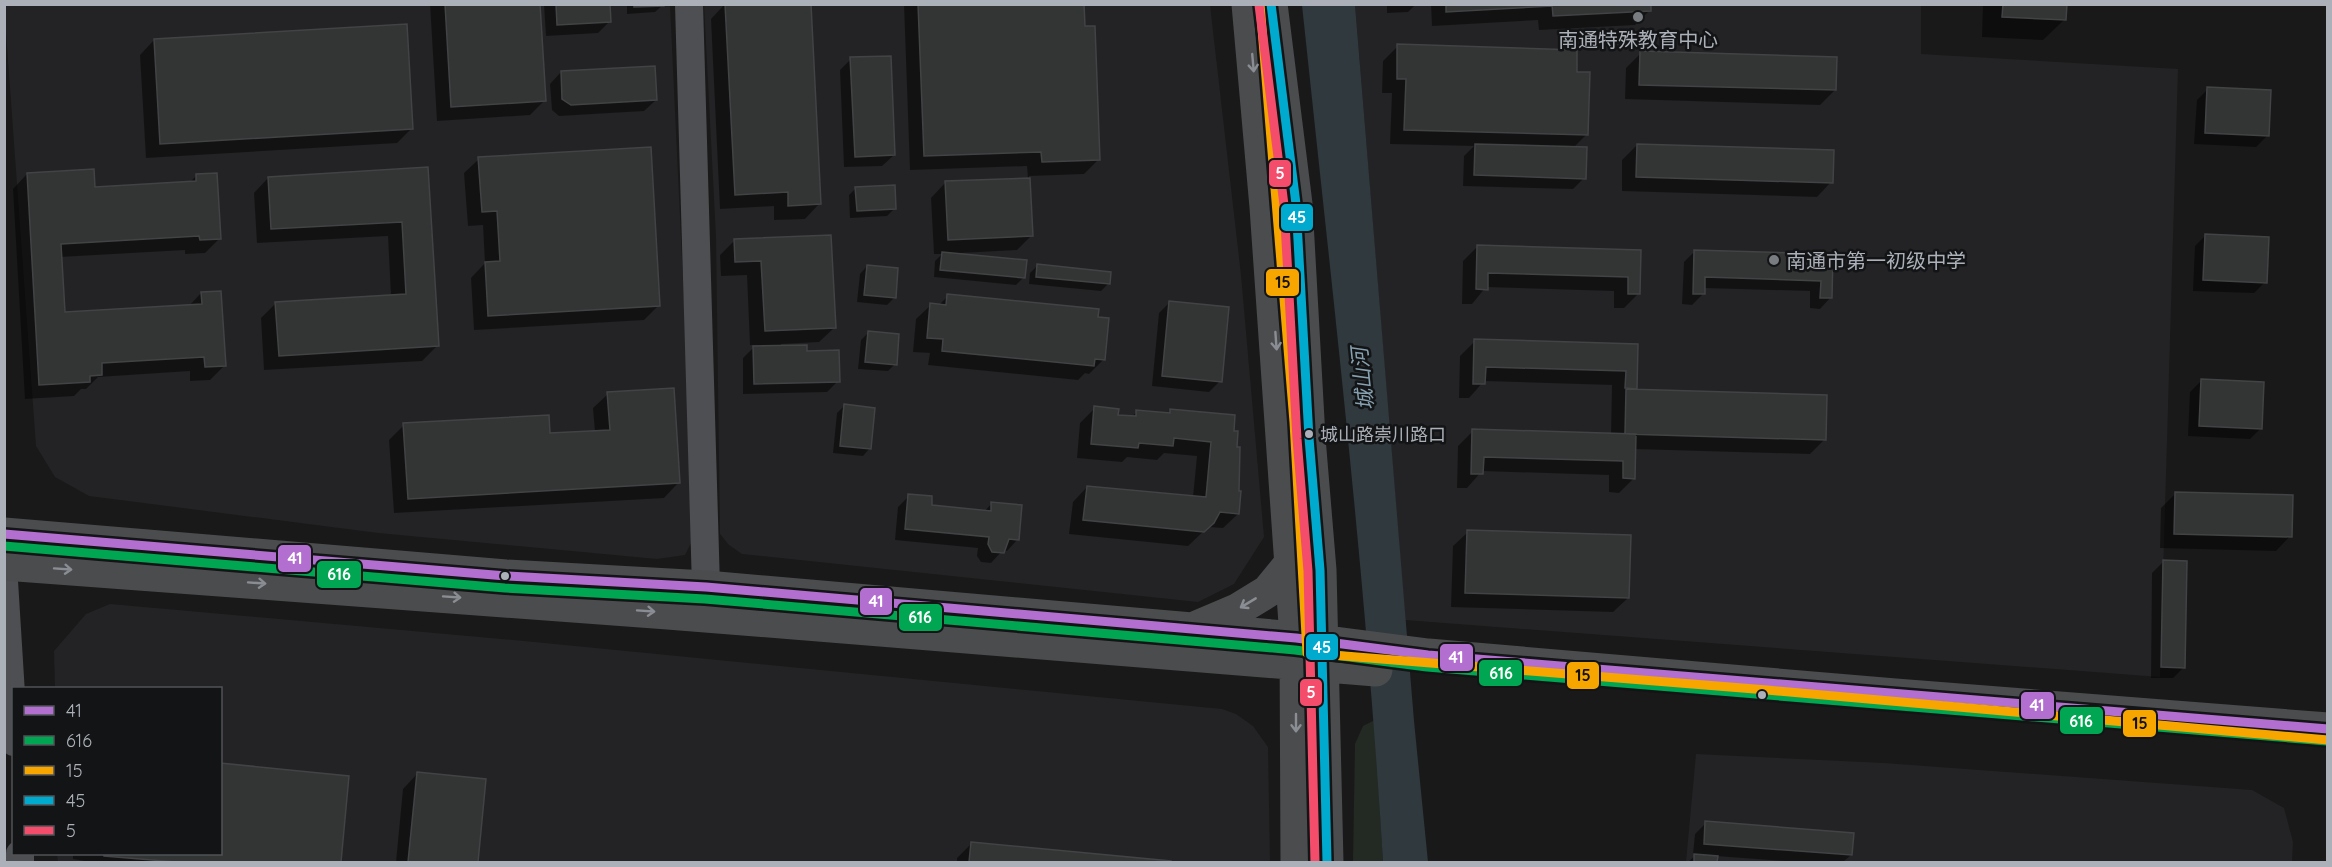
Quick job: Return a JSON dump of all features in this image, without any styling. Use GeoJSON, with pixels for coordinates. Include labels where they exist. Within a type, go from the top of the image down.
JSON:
{"type":"FeatureCollection","features":[{"type":"Feature","properties":{"kind":"main road"},"geometry":{"type":"LineString","coordinates":[[1248,4],[1266,207],[1290,564],[1322,654],[1297,862]]}},
{"type":"Feature","properties":{"kind":"main road"},"geometry":{"type":"LineString","coordinates":[[1271,4],[1296,204],[1309,438],[1320,570],[1327,862]]}},
{"type":"Feature","properties":{"kind":"main road"},"geometry":{"type":"LineString","coordinates":[[4,534],[506,576],[706,587],[1193,629],[1322,654]]}},
{"type":"Feature","properties":{"kind":"main road"},"geometry":{"type":"LineString","coordinates":[[4,564],[668,613],[1322,654],[2328,752]]}},
{"type":"Feature","properties":{"kind":"main road"},"geometry":{"type":"LineString","coordinates":[[1193,629],[1237,610],[1268,591],[1290,564]]}},
{"type":"Feature","properties":{"kind":"main road"},"geometry":{"type":"LineString","coordinates":[[1428,664],[1895,695],[2328,729]]}},
{"type":"Feature","properties":{"kind":"street"},"geometry":{"type":"LineString","coordinates":[[689,4],[706,587]]}},
{"type":"Feature","properties":{"kind":"street"},"geometry":{"type":"LineString","coordinates":[[4,581],[12,710]]}},
{"type":"Feature","properties":{"kind":"shaded area"},"geometry":{"type":"Polygon","coordinates":[[[4,5],[670,5],[695,535],[685,555],[657,559],[378,533],[89,496],[55,477],[36,446],[4,5]]]}},
{"type":"Feature","properties":{"kind":"shaded area"},"geometry":{"type":"Polygon","coordinates":[[[704,5],[1210,5],[1241,275],[1264,537],[1234,584],[1198,602],[742,554],[729,545],[720,534],[716,237],[704,5]]]}},
{"type":"Feature","properties":{"kind":"shaded area","name":"南通市第一初级中学"},"geometry":{"type":"Polygon","coordinates":[[[1355,5],[1921,5],[1921,54],[2178,69],[2160,677],[1405,620],[1355,5]]]}},
{"type":"Feature","properties":{"kind":"shaded area"},"geometry":{"type":"Polygon","coordinates":[[[110,604],[524,641],[1222,709],[1236,714],[1253,726],[1268,747],[1270,862],[58,862],[57,855],[222,855],[222,687],[55,687],[54,651],[86,614],[110,604]]]}},
{"type":"Feature","properties":{"kind":"shaded area"},"geometry":{"type":"Polygon","coordinates":[[[1375,720],[1383,862],[1353,862],[1355,744],[1363,726],[1375,720]]]}},
{"type":"Feature","properties":{"kind":"shaded area"},"geometry":{"type":"Polygon","coordinates":[[[1696,754],[1884,763],[2252,790],[2284,808],[2293,842],[2292,862],[1686,862],[1696,754]]]}},
{"type":"Feature","properties":{"kind":"water","name":"城山河"},"geometry":{"type":"Polygon","coordinates":[[[1302,5],[1355,5],[1414,721],[1428,862],[1383,862],[1358,540],[1302,5]]]}},
{"type":"Feature","properties":{"kind":"building"},"geometry":{"type":"Polygon","coordinates":[[[445,4],[540,4],[546,101],[451,107],[445,4]]]}},
{"type":"Feature","properties":{"kind":"building"},"geometry":{"type":"Polygon","coordinates":[[[556,4],[610,4],[611,22],[557,25],[556,4]]]}},
{"type":"Feature","properties":{"kind":"building"},"geometry":{"type":"Polygon","coordinates":[[[634,4],[664,4],[664,6],[634,7],[634,4]]]}},
{"type":"Feature","properties":{"kind":"building"},"geometry":{"type":"Polygon","coordinates":[[[725,4],[811,4],[821,204],[788,206],[788,192],[735,195],[725,4]]]}},
{"type":"Feature","properties":{"kind":"building"},"geometry":{"type":"Polygon","coordinates":[[[918,4],[1084,4],[1085,26],[1095,26],[1100,160],[1042,162],[1041,152],[924,156],[918,4]]]}},
{"type":"Feature","properties":{"kind":"building"},"geometry":{"type":"Polygon","coordinates":[[[1446,4],[1552,4],[1552,6],[1446,12],[1446,4]]]}},
{"type":"Feature","properties":{"kind":"building"},"geometry":{"type":"Polygon","coordinates":[[[1552,4],[1651,4],[1651,11],[1553,16],[1552,4]]]}},
{"type":"Feature","properties":{"kind":"building"},"geometry":{"type":"Polygon","coordinates":[[[2003,4],[2067,4],[2066,20],[2002,17],[2003,4]]]}},
{"type":"Feature","properties":{"kind":"building"},"geometry":{"type":"Polygon","coordinates":[[[407,24],[413,129],[160,144],[154,39],[407,24]]]}},
{"type":"Feature","properties":{"kind":"building"},"geometry":{"type":"Polygon","coordinates":[[[1397,44],[1577,50],[1577,72],[1590,72],[1588,135],[1404,130],[1406,79],[1397,79],[1397,44]]]}},
{"type":"Feature","properties":{"kind":"building"},"geometry":{"type":"Polygon","coordinates":[[[1640,51],[1837,57],[1836,90],[1639,85],[1640,51]]]}},
{"type":"Feature","properties":{"kind":"building"},"geometry":{"type":"Polygon","coordinates":[[[891,56],[895,155],[855,157],[850,57],[891,56]]]}},
{"type":"Feature","properties":{"kind":"building"},"geometry":{"type":"Polygon","coordinates":[[[655,66],[657,100],[571,105],[562,99],[561,71],[655,66]]]}},
{"type":"Feature","properties":{"kind":"building"},"geometry":{"type":"Polygon","coordinates":[[[2207,87],[2271,90],[2269,136],[2205,133],[2207,87]]]}},
{"type":"Feature","properties":{"kind":"building"},"geometry":{"type":"Polygon","coordinates":[[[1475,144],[1587,147],[1586,179],[1474,175],[1475,144]]]}},
{"type":"Feature","properties":{"kind":"building"},"geometry":{"type":"Polygon","coordinates":[[[1637,144],[1834,150],[1833,183],[1636,177],[1637,144]]]}},
{"type":"Feature","properties":{"kind":"building"},"geometry":{"type":"Polygon","coordinates":[[[651,147],[660,306],[488,316],[485,262],[500,261],[497,211],[482,212],[478,157],[651,147]]]}},
{"type":"Feature","properties":{"kind":"building"},"geometry":{"type":"Polygon","coordinates":[[[428,167],[439,346],[279,356],[275,302],[406,294],[402,222],[271,229],[268,177],[428,167]]]}},
{"type":"Feature","properties":{"kind":"building"},"geometry":{"type":"Polygon","coordinates":[[[94,169],[95,187],[196,181],[196,174],[217,173],[221,239],[200,240],[199,236],[61,244],[65,312],[202,304],[201,292],[221,291],[226,366],[205,367],[204,357],[102,363],[102,375],[90,376],[90,382],[39,385],[27,173],[94,169]]]}},
{"type":"Feature","properties":{"kind":"building"},"geometry":{"type":"Polygon","coordinates":[[[1030,178],[1033,236],[948,240],[945,181],[1030,178]]]}},
{"type":"Feature","properties":{"kind":"building"},"geometry":{"type":"Polygon","coordinates":[[[895,185],[896,209],[857,211],[855,187],[895,185]]]}},
{"type":"Feature","properties":{"kind":"building"},"geometry":{"type":"Polygon","coordinates":[[[2205,234],[2269,237],[2267,283],[2203,280],[2205,234]]]}},
{"type":"Feature","properties":{"kind":"building"},"geometry":{"type":"Polygon","coordinates":[[[831,235],[836,328],[765,331],[761,261],[735,262],[734,239],[831,235]]]}},
{"type":"Feature","properties":{"kind":"building"},"geometry":{"type":"Polygon","coordinates":[[[1477,245],[1641,250],[1640,294],[1628,294],[1628,277],[1488,273],[1488,290],[1476,289],[1477,245]]]}},
{"type":"Feature","properties":{"kind":"building"},"geometry":{"type":"Polygon","coordinates":[[[1694,250],[1833,254],[1832,298],[1820,298],[1821,281],[1705,277],[1705,294],[1693,294],[1694,250]]]}},
{"type":"Feature","properties":{"kind":"building"},"geometry":{"type":"Polygon","coordinates":[[[942,252],[1027,260],[1025,278],[940,270],[942,252]]]}},
{"type":"Feature","properties":{"kind":"building"},"geometry":{"type":"Polygon","coordinates":[[[1037,264],[1111,272],[1110,284],[1036,277],[1037,264]]]}},
{"type":"Feature","properties":{"kind":"building"},"geometry":{"type":"Polygon","coordinates":[[[867,265],[898,268],[896,298],[864,295],[867,265]]]}},
{"type":"Feature","properties":{"kind":"building"},"geometry":{"type":"Polygon","coordinates":[[[947,294],[1099,309],[1098,317],[1109,318],[1105,360],[1095,359],[1094,366],[942,351],[943,339],[927,338],[930,303],[946,305],[947,294]]]}},
{"type":"Feature","properties":{"kind":"building"},"geometry":{"type":"Polygon","coordinates":[[[1169,301],[1229,307],[1222,382],[1162,376],[1169,301]]]}},
{"type":"Feature","properties":{"kind":"building"},"geometry":{"type":"Polygon","coordinates":[[[868,331],[899,334],[897,365],[865,362],[868,331]]]}},
{"type":"Feature","properties":{"kind":"building"},"geometry":{"type":"Polygon","coordinates":[[[1474,339],[1638,344],[1637,389],[1625,388],[1626,371],[1486,367],[1485,384],[1473,384],[1474,339]]]}},
{"type":"Feature","properties":{"kind":"building"},"geometry":{"type":"Polygon","coordinates":[[[807,345],[807,351],[839,350],[840,382],[754,384],[753,346],[807,345]]]}},
{"type":"Feature","properties":{"kind":"building"},"geometry":{"type":"Polygon","coordinates":[[[2201,379],[2264,382],[2262,429],[2199,426],[2201,379]]]}},
{"type":"Feature","properties":{"kind":"building"},"geometry":{"type":"Polygon","coordinates":[[[674,388],[680,483],[408,499],[403,423],[549,415],[550,433],[610,430],[607,392],[674,388]]]}},
{"type":"Feature","properties":{"kind":"building"},"geometry":{"type":"Polygon","coordinates":[[[1626,389],[1827,395],[1826,440],[1625,434],[1626,389]]]}},
{"type":"Feature","properties":{"kind":"building"},"geometry":{"type":"Polygon","coordinates":[[[844,404],[875,408],[871,449],[840,446],[844,404]]]}},
{"type":"Feature","properties":{"kind":"building"},"geometry":{"type":"Polygon","coordinates":[[[1094,406],[1119,409],[1118,415],[1136,416],[1136,410],[1170,413],[1170,409],[1235,415],[1234,431],[1238,431],[1237,447],[1240,447],[1239,514],[1220,512],[1214,523],[1204,532],[1083,520],[1087,486],[1206,497],[1211,442],[1174,438],[1173,446],[1139,443],[1138,448],[1091,444],[1094,406]]]}},
{"type":"Feature","properties":{"kind":"building"},"geometry":{"type":"Polygon","coordinates":[[[1472,429],[1636,434],[1635,479],[1623,478],[1623,461],[1484,457],[1483,474],[1471,474],[1472,429]]]}},
{"type":"Feature","properties":{"kind":"building"},"geometry":{"type":"Polygon","coordinates":[[[2175,492],[2293,495],[2292,537],[2174,534],[2175,492]]]}},
{"type":"Feature","properties":{"kind":"building"},"geometry":{"type":"Polygon","coordinates":[[[908,494],[932,496],[932,505],[991,511],[991,502],[1022,505],[1019,540],[1009,539],[1004,553],[992,552],[988,544],[989,537],[905,529],[908,494]]]}},
{"type":"Feature","properties":{"kind":"building"},"geometry":{"type":"Polygon","coordinates":[[[1467,530],[1631,535],[1629,598],[1465,593],[1467,530]]]}},
{"type":"Feature","properties":{"kind":"building"},"geometry":{"type":"Polygon","coordinates":[[[2163,560],[2187,561],[2185,668],[2161,667],[2163,560]]]}},
{"type":"Feature","properties":{"kind":"building"},"geometry":{"type":"Polygon","coordinates":[[[222,763],[349,776],[341,862],[176,862],[104,856],[222,855],[222,763]]]}},
{"type":"Feature","properties":{"kind":"building"},"geometry":{"type":"Polygon","coordinates":[[[417,772],[486,779],[478,862],[408,862],[417,772]]]}},
{"type":"Feature","properties":{"kind":"building"},"geometry":{"type":"Polygon","coordinates":[[[1705,821],[1854,833],[1852,855],[1704,844],[1705,821]]]}},
{"type":"Feature","properties":{"kind":"building"},"geometry":{"type":"Polygon","coordinates":[[[971,842],[1171,861],[1171,862],[969,862],[971,842]]]}},
{"type":"Feature","properties":{"kind":"building"},"geometry":{"type":"Polygon","coordinates":[[[1694,854],[1718,856],[1717,862],[1694,862],[1694,854]]]}},
{"type":"Feature","properties":{"kind":"transit line","name":"15"},"geometry":{"type":"LineString","coordinates":[[1260,4],[1294,422],[1307,653],[1767,690],[2328,740]]}},
{"type":"Feature","properties":{"kind":"transit line","name":"45"},"geometry":{"type":"LineString","coordinates":[[1271,4],[1296,204],[1309,438],[1320,570],[1327,862]]}},
{"type":"Feature","properties":{"kind":"transit line","name":"5"},"geometry":{"type":"LineString","coordinates":[[1259,5],[1284,205],[1297,439],[1308,571],[1315,862]]}},
{"type":"Feature","properties":{"kind":"transit line","name":"41"},"geometry":{"type":"LineString","coordinates":[[4,534],[506,576],[706,587],[1296,638],[1428,655],[2328,729]]}},
{"type":"Feature","properties":{"kind":"transit line","name":"616"},"geometry":{"type":"LineString","coordinates":[[4,546],[505,588],[705,599],[1295,650],[1427,667],[2327,741]]}},
{"type":"Feature","properties":{"kind":"place","name":"南通特殊教育中心"},"geometry":{"type":"Point","coordinates":[1638,17]}},
{"type":"Feature","properties":{"kind":"place","name":"南通市第一初级中学"},"geometry":{"type":"Point","coordinates":[1774,260]}},
{"type":"Feature","properties":{"kind":"place","name":"城山路崇川路口"},"geometry":{"type":"Point","coordinates":[1309,434]}}]}
